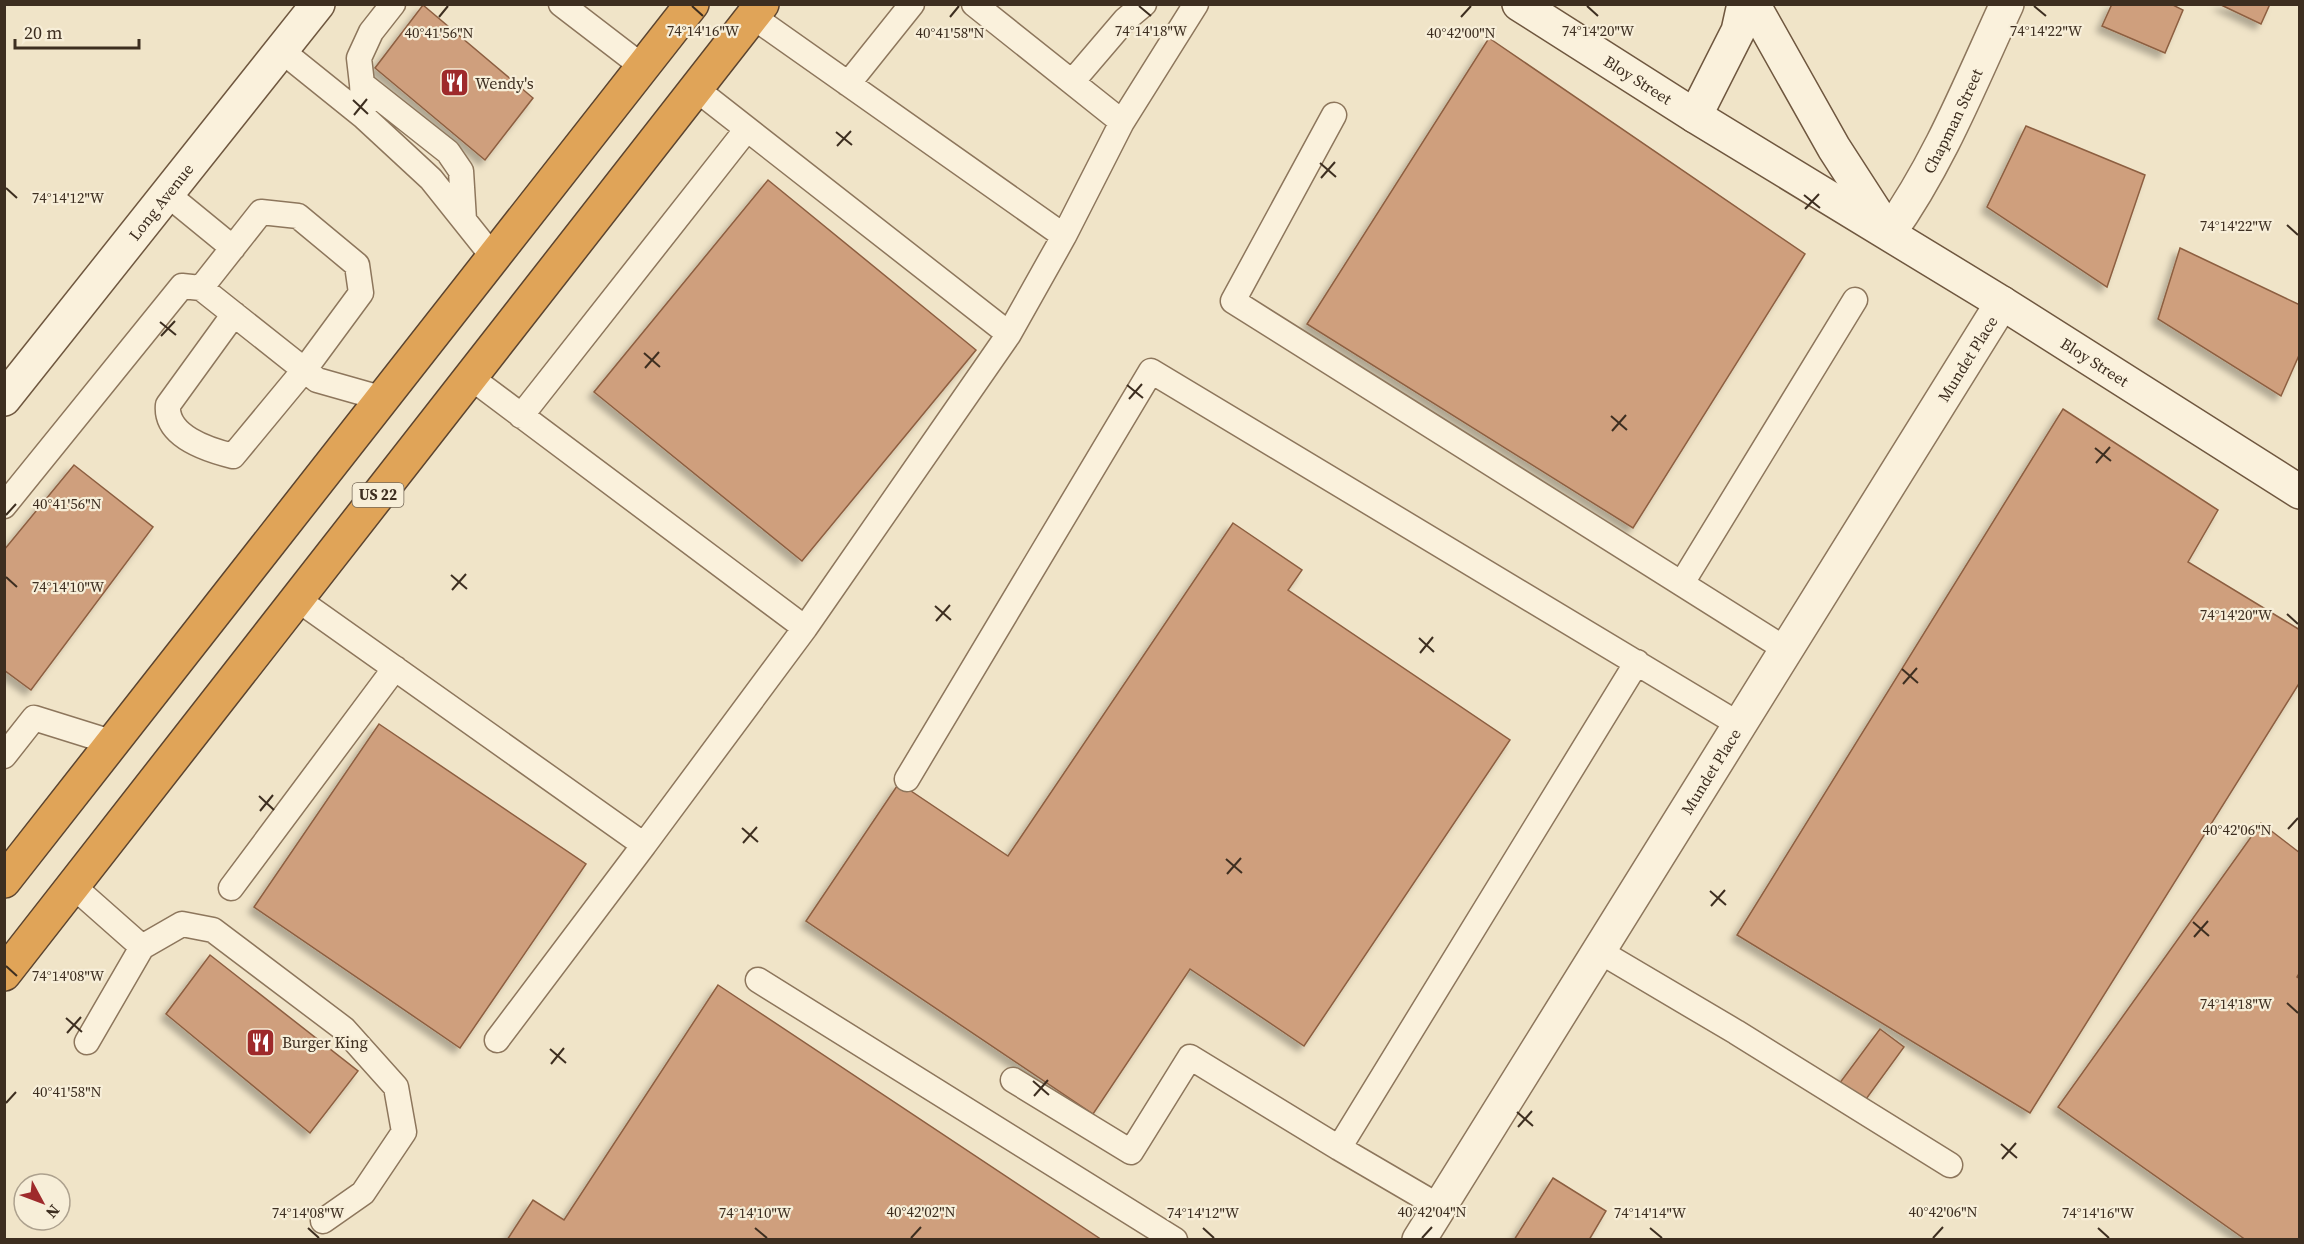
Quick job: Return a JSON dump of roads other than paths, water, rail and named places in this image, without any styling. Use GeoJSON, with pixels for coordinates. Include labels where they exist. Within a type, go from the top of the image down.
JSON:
{"type":"FeatureCollection","features":[{"type":"Feature","properties":{"kind":"highway"},"geometry":{"type":"LineString","coordinates":[[7,868],[114,742],[692,4]]}},
{"type":"Feature","properties":{"kind":"highway","name":"US 22"},"geometry":{"type":"LineString","coordinates":[[4,974],[757,10]]}},
{"type":"Feature","properties":{"kind":"street","name":"Long Avenue"},"geometry":{"type":"LineString","coordinates":[[4,399],[318,4]]}},
{"type":"Feature","properties":{"kind":"street","name":"Bloy Street"},"geometry":{"type":"LineString","coordinates":[[1519,4],[1695,116],[1889,233],[2299,490]]}},
{"type":"Feature","properties":{"kind":"street"},"geometry":{"type":"LineString","coordinates":[[1695,116],[1738,31],[1744,4]]}},
{"type":"Feature","properties":{"kind":"street","name":"Bloy Street"},"geometry":{"type":"LineString","coordinates":[[1753,4],[1834,148],[1889,233]]}},
{"type":"Feature","properties":{"kind":"street","name":"Chapman Street"},"geometry":{"type":"LineString","coordinates":[[1889,233],[1934,161],[2007,4]]}},
{"type":"Feature","properties":{"kind":"street","name":"Mundet Place"},"geometry":{"type":"LineString","coordinates":[[1419,1239],[2002,303]]}},
{"type":"Feature","properties":{"kind":"lane"},"geometry":{"type":"LineString","coordinates":[[364,117],[359,58],[371,32],[393,4]]}},
{"type":"Feature","properties":{"kind":"lane"},"geometry":{"type":"LineString","coordinates":[[561,4],[644,67]]}},
{"type":"Feature","properties":{"kind":"lane"},"geometry":{"type":"LineString","coordinates":[[848,84],[912,4]]}},
{"type":"Feature","properties":{"kind":"lane"},"geometry":{"type":"LineString","coordinates":[[974,4],[1122,122]]}},
{"type":"Feature","properties":{"kind":"lane"},"geometry":{"type":"LineString","coordinates":[[1072,82],[1125,20],[1144,4]]}},
{"type":"Feature","properties":{"kind":"lane"},"geometry":{"type":"LineString","coordinates":[[497,1040],[805,628],[1008,334],[1064,236],[1122,122],[1196,4]]}},
{"type":"Feature","properties":{"kind":"lane"},"geometry":{"type":"LineString","coordinates":[[757,10],[848,84],[1064,236]]}},
{"type":"Feature","properties":{"kind":"lane"},"geometry":{"type":"LineString","coordinates":[[282,51],[364,117],[431,179],[494,258]]}},
{"type":"Feature","properties":{"kind":"lane"},"geometry":{"type":"LineString","coordinates":[[362,84],[448,152],[461,171],[464,220]]}},
{"type":"Feature","properties":{"kind":"lane"},"geometry":{"type":"LineString","coordinates":[[696,88],[1008,334]]}},
{"type":"Feature","properties":{"kind":"lane"},"geometry":{"type":"LineString","coordinates":[[1334,115],[1233,301],[1787,650]]}},
{"type":"Feature","properties":{"kind":"lane"},"geometry":{"type":"LineString","coordinates":[[521,416],[747,129]]}},
{"type":"Feature","properties":{"kind":"lane"},"geometry":{"type":"LineString","coordinates":[[167,194],[233,248]]}},
{"type":"Feature","properties":{"kind":"lane"},"geometry":{"type":"LineString","coordinates":[[201,288],[261,212],[298,216],[357,265],[361,293],[305,369],[233,456],[212,451],[188,438],[171,424],[167,416],[168,405],[234,314]]}},
{"type":"Feature","properties":{"kind":"lane"},"geometry":{"type":"LineString","coordinates":[[4,506],[182,286],[201,288],[317,380],[384,399]]}},
{"type":"Feature","properties":{"kind":"lane"},"geometry":{"type":"LineString","coordinates":[[1682,583],[1855,300]]}},
{"type":"Feature","properties":{"kind":"lane"},"geometry":{"type":"LineString","coordinates":[[907,779],[1151,371],[1740,725]]}},
{"type":"Feature","properties":{"kind":"lane"},"geometry":{"type":"LineString","coordinates":[[470,377],[805,628]]}},
{"type":"Feature","properties":{"kind":"lane"},"geometry":{"type":"LineString","coordinates":[[297,598],[644,844]]}},
{"type":"Feature","properties":{"kind":"lane"},"geometry":{"type":"LineString","coordinates":[[1339,1149],[1636,662]]}},
{"type":"Feature","properties":{"kind":"lane"},"geometry":{"type":"LineString","coordinates":[[231,888],[394,668]]}},
{"type":"Feature","properties":{"kind":"lane"},"geometry":{"type":"LineString","coordinates":[[4,756],[34,718],[114,742]]}},
{"type":"Feature","properties":{"kind":"lane"},"geometry":{"type":"LineString","coordinates":[[73,886],[142,947]]}},
{"type":"Feature","properties":{"kind":"lane"},"geometry":{"type":"LineString","coordinates":[[87,1042],[142,947],[182,924],[213,930],[344,1029],[396,1087],[404,1132],[363,1193],[323,1221]]}},
{"type":"Feature","properties":{"kind":"lane"},"geometry":{"type":"LineString","coordinates":[[1599,951],[1736,1032],[1950,1165]]}},
{"type":"Feature","properties":{"kind":"lane"},"geometry":{"type":"LineString","coordinates":[[758,980],[1174,1239]]}},
{"type":"Feature","properties":{"kind":"lane"},"geometry":{"type":"LineString","coordinates":[[1013,1080],[1131,1152],[1190,1057],[1339,1149],[1440,1207]]}},
{"type":"Feature","properties":{"kind":"place","name":"Wendy's"},"geometry":{"type":"Point","coordinates":[454,83]}},
{"type":"Feature","properties":{"kind":"place","name":"Burger King"},"geometry":{"type":"Point","coordinates":[261,1042]}}]}
